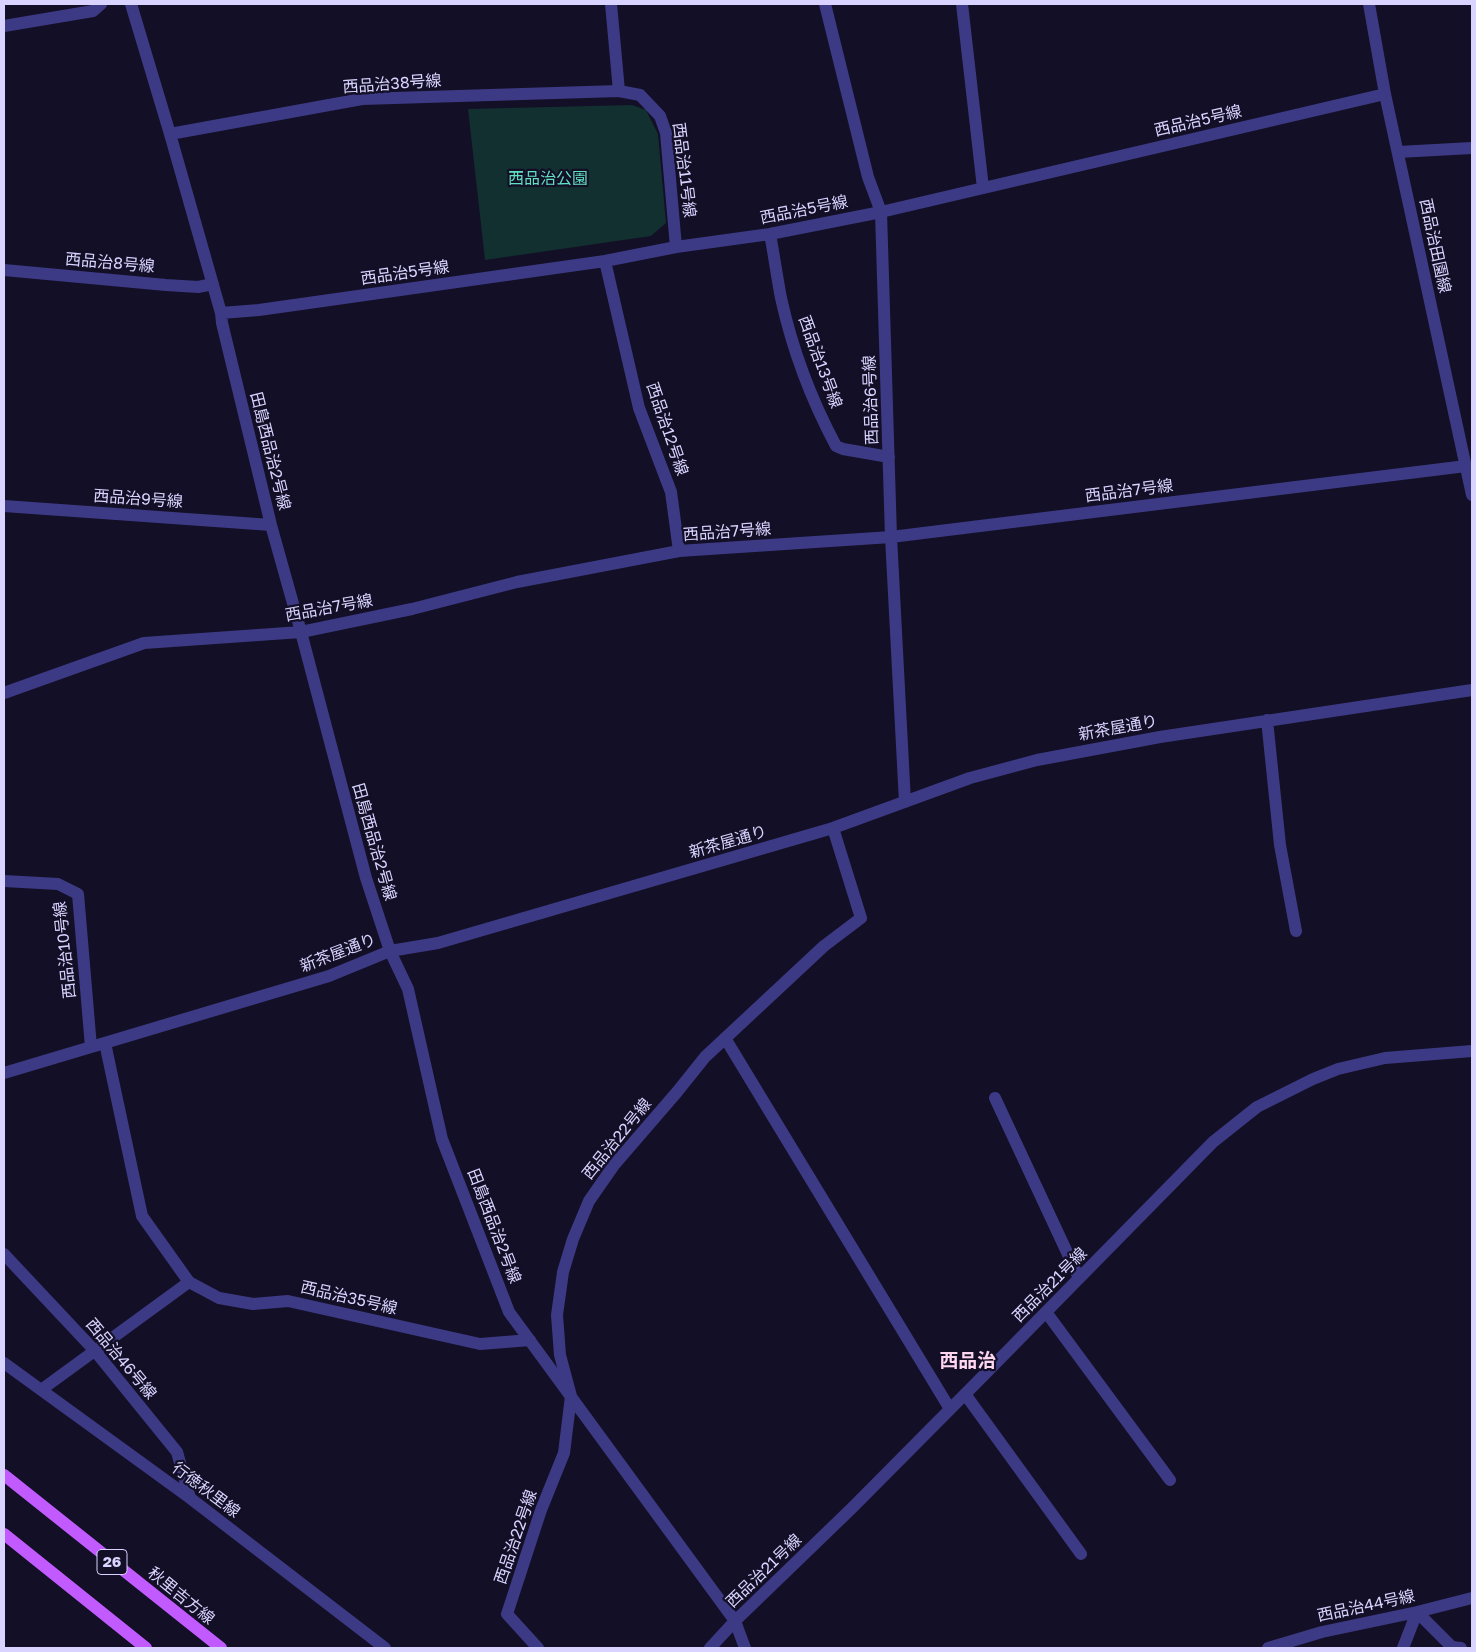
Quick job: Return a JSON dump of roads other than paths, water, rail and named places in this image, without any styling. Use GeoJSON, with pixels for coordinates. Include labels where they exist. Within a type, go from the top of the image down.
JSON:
{"type":"FeatureCollection","features":[{"type":"Feature","properties":{"kind":"main road","name":"秋里吉方線"},"geometry":{"type":"LineString","coordinates":[[4,1475],[221,1648]]}},
{"type":"Feature","properties":{"kind":"main road"},"geometry":{"type":"LineString","coordinates":[[4,1534],[146,1648]]}},
{"type":"Feature","properties":{"kind":"street"},"geometry":{"type":"LineString","coordinates":[[4,26],[93,11],[101,4]]}},
{"type":"Feature","properties":{"kind":"street","name":"田島西品治2号線"},"geometry":{"type":"LineString","coordinates":[[131,4],[221,313],[271,525],[366,878],[390,950],[408,989],[442,1139],[510,1312],[735,1620],[745,1648]]}},
{"type":"Feature","properties":{"kind":"street"},"geometry":{"type":"LineString","coordinates":[[611,4],[619,91]]}},
{"type":"Feature","properties":{"kind":"street","name":"西品治6号線"},"geometry":{"type":"LineString","coordinates":[[825,4],[868,177],[881,212],[891,537],[905,802]]}},
{"type":"Feature","properties":{"kind":"street"},"geometry":{"type":"LineString","coordinates":[[962,4],[983,188]]}},
{"type":"Feature","properties":{"kind":"street","name":"西品治田園線"},"geometry":{"type":"LineString","coordinates":[[1369,4],[1385,94],[1472,495]]}},
{"type":"Feature","properties":{"kind":"street","name":"西品治38号線"},"geometry":{"type":"LineString","coordinates":[[170,134],[362,99],[619,91]]}},
{"type":"Feature","properties":{"kind":"street","name":"西品治11号線"},"geometry":{"type":"LineString","coordinates":[[619,91],[640,95],[660,116],[667,142],[676,247]]}},
{"type":"Feature","properties":{"kind":"street","name":"西品治5号線"},"geometry":{"type":"LineString","coordinates":[[221,313],[259,310],[605,261],[676,247],[770,234],[881,212],[1385,94]]}},
{"type":"Feature","properties":{"kind":"street"},"geometry":{"type":"LineString","coordinates":[[1398,152],[1472,148]]}},
{"type":"Feature","properties":{"kind":"street","name":"西品治13号線"},"geometry":{"type":"LineString","coordinates":[[770,234],[782,299],[795,348],[806,379],[836,446],[843,449],[889,457]]}},
{"type":"Feature","properties":{"kind":"street","name":"西品治12号線"},"geometry":{"type":"LineString","coordinates":[[605,261],[639,408],[671,492],[679,551]]}},
{"type":"Feature","properties":{"kind":"street","name":"西品治8号線"},"geometry":{"type":"LineString","coordinates":[[4,270],[174,286],[198,287],[213,284]]}},
{"type":"Feature","properties":{"kind":"street","name":"西品治7号線"},"geometry":{"type":"LineString","coordinates":[[4,693],[144,643],[301,632],[412,609],[517,582],[679,551],[891,537],[1466,466]]}},
{"type":"Feature","properties":{"kind":"street","name":"西品治9号線"},"geometry":{"type":"LineString","coordinates":[[4,506],[271,525]]}},
{"type":"Feature","properties":{"kind":"street","name":"新茶屋通り"},"geometry":{"type":"LineString","coordinates":[[4,1073],[329,976],[390,950],[438,943],[833,828],[970,778],[1037,760],[1160,736],[1472,690]]}},
{"type":"Feature","properties":{"kind":"street"},"geometry":{"type":"LineString","coordinates":[[1267,720],[1280,845],[1296,931]]}},
{"type":"Feature","properties":{"kind":"street","name":"西品治22号線"},"geometry":{"type":"LineString","coordinates":[[538,1648],[507,1614],[540,1510],[564,1453],[571,1396],[560,1355],[557,1315],[563,1272],[573,1239],[589,1201],[614,1165],[705,1057],[824,946],[861,918],[833,828]]}},
{"type":"Feature","properties":{"kind":"street","name":"西品治10号線"},"geometry":{"type":"LineString","coordinates":[[4,881],[58,884],[78,894],[91,1047]]}},
{"type":"Feature","properties":{"kind":"street"},"geometry":{"type":"LineString","coordinates":[[725,1038],[950,1409]]}},
{"type":"Feature","properties":{"kind":"street"},"geometry":{"type":"LineString","coordinates":[[41,1390],[189,1282],[142,1216],[105,1043]]}},
{"type":"Feature","properties":{"kind":"street","name":"西品治21号線"},"geometry":{"type":"LineString","coordinates":[[710,1648],[735,1620],[852,1508],[1213,1142],[1257,1108],[1313,1079],[1338,1069],[1385,1058],[1472,1051]]}},
{"type":"Feature","properties":{"kind":"street"},"geometry":{"type":"LineString","coordinates":[[995,1098],[1079,1278]]}},
{"type":"Feature","properties":{"kind":"street","name":"西品治46号線"},"geometry":{"type":"LineString","coordinates":[[4,1254],[95,1351],[177,1452],[190,1498]]}},
{"type":"Feature","properties":{"kind":"street","name":"西品治35号線"},"geometry":{"type":"LineString","coordinates":[[189,1282],[219,1298],[252,1304],[288,1301],[480,1344],[530,1340]]}},
{"type":"Feature","properties":{"kind":"street"},"geometry":{"type":"LineString","coordinates":[[1046,1312],[1170,1480]]}},
{"type":"Feature","properties":{"kind":"street","name":"行徳秋里線"},"geometry":{"type":"LineString","coordinates":[[4,1363],[190,1498],[385,1648]]}},
{"type":"Feature","properties":{"kind":"street"},"geometry":{"type":"LineString","coordinates":[[965,1394],[1081,1554]]}},
{"type":"Feature","properties":{"kind":"street","name":"西品治44号線"},"geometry":{"type":"LineString","coordinates":[[1268,1648],[1322,1632],[1472,1598]]}},
{"type":"Feature","properties":{"kind":"street"},"geometry":{"type":"LineString","coordinates":[[1403,1648],[1417,1612],[1452,1647],[1461,1648]]}},
{"type":"Feature","properties":{"kind":"district","name":"西品治"},"geometry":{"type":"Point","coordinates":[968,1361]}},
{"type":"Feature","properties":{"kind":"park label","name":"西品治公園"},"geometry":{"type":"Point","coordinates":[548,179]}}]}
